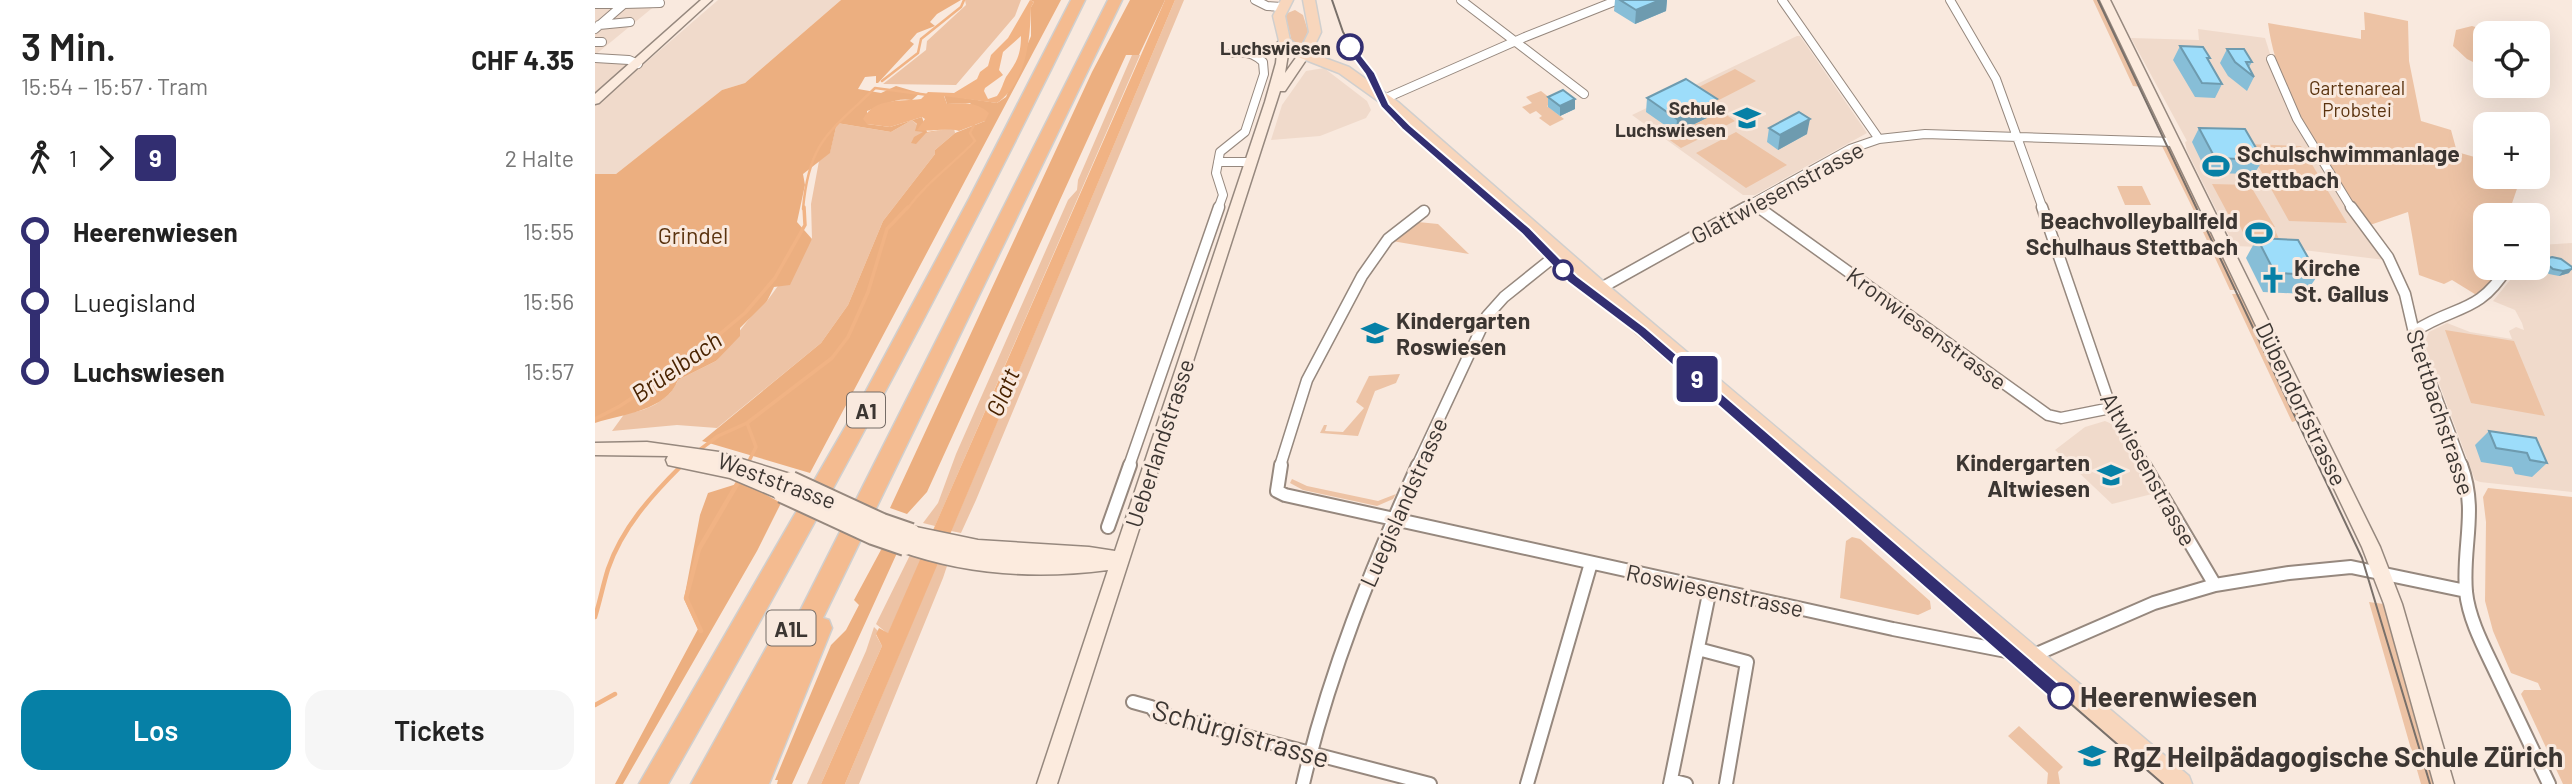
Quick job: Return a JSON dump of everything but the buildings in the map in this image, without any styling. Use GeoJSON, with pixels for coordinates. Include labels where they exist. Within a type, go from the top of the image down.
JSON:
{"type":"FeatureCollection","features":[{"type":"Feature","properties":{"kind":"highway","name":"A1"},"geometry":{"type":"LineString","coordinates":[[653,784],[853,434],[992,171],[1078,0]]}},
{"type":"Feature","properties":{"kind":"highway","name":"A1L"},"geometry":{"type":"LineString","coordinates":[[669,784],[872,423],[1091,0]]}},
{"type":"Feature","properties":{"kind":"highway","name":"A1"},"geometry":{"type":"LineString","coordinates":[[728,784],[1115,0]]}},
{"type":"Feature","properties":{"kind":"highway","name":"A1L"},"geometry":{"type":"LineString","coordinates":[[705,784],[836,544],[882,475]]}},
{"type":"Feature","properties":{"kind":"highway","name":"A1L"},"geometry":{"type":"LineString","coordinates":[[755,784],[848,562],[869,502]]}},
{"type":"Feature","properties":{"kind":"main road"},"geometry":{"type":"LineString","coordinates":[[1285,4],[1296,8],[1310,7],[1314,38],[1344,70]]}},
{"type":"Feature","properties":{"kind":"main road","name":"Ueberlandstrasse"},"geometry":{"type":"LineString","coordinates":[[1285,4],[1279,19],[1287,44]]}},
{"type":"Feature","properties":{"kind":"main road"},"geometry":{"type":"LineString","coordinates":[[1304,54],[1314,38]]}},
{"type":"Feature","properties":{"kind":"main road"},"geometry":{"type":"LineString","coordinates":[[1287,44],[1344,70],[1384,99],[2181,784]]}},
{"type":"Feature","properties":{"kind":"street"},"geometry":{"type":"LineString","coordinates":[[597,101],[707,0]]}},
{"type":"Feature","properties":{"kind":"street"},"geometry":{"type":"LineString","coordinates":[[595,58],[629,60],[638,64],[645,61],[714,0]]}},
{"type":"Feature","properties":{"kind":"street"},"geometry":{"type":"LineString","coordinates":[[1255,0],[1267,6],[1285,4]]}},
{"type":"Feature","properties":{"kind":"street"},"geometry":{"type":"LineString","coordinates":[[1461,0],[1584,94]]}},
{"type":"Feature","properties":{"kind":"street"},"geometry":{"type":"LineString","coordinates":[[1384,99],[1581,13],[1618,0]]}},
{"type":"Feature","properties":{"kind":"street"},"geometry":{"type":"LineString","coordinates":[[1782,0],[1878,139]]}},
{"type":"Feature","properties":{"kind":"street","name":"Altwiesenstrasse"},"geometry":{"type":"LineString","coordinates":[[1950,0],[1996,79],[2111,408],[2215,585]]}},
{"type":"Feature","properties":{"kind":"street","name":"Dübendorfstrasse"},"geometry":{"type":"LineString","coordinates":[[2105,0],[2383,575],[2444,784]]}},
{"type":"Feature","properties":{"kind":"street"},"geometry":{"type":"LineString","coordinates":[[596,29],[624,4]]}},
{"type":"Feature","properties":{"kind":"street"},"geometry":{"type":"LineString","coordinates":[[595,5],[660,4]]}},
{"type":"Feature","properties":{"kind":"street"},"geometry":{"type":"LineString","coordinates":[[596,29],[631,22]]}},
{"type":"Feature","properties":{"kind":"street"},"geometry":{"type":"LineString","coordinates":[[596,29],[601,33],[597,41]]}},
{"type":"Feature","properties":{"kind":"street"},"geometry":{"type":"LineString","coordinates":[[1287,44],[1299,47],[1314,38]]}},
{"type":"Feature","properties":{"kind":"street","name":"Ueberlandstrasse"},"geometry":{"type":"LineString","coordinates":[[1047,784],[1252,162],[1287,44]]}},
{"type":"Feature","properties":{"kind":"street"},"geometry":{"type":"LineString","coordinates":[[1232,53],[1246,52],[1258,56],[1263,61],[1263,74],[1245,132],[1220,152],[1218,162],[1252,162]]}},
{"type":"Feature","properties":{"kind":"street","name":"Ueberlandstrasse"},"geometry":{"type":"LineString","coordinates":[[1271,102],[1304,54]]}},
{"type":"Feature","properties":{"kind":"street","name":"Stettbachstrasse"},"geometry":{"type":"LineString","coordinates":[[2271,59],[2297,119],[2350,206],[2388,257],[2405,294],[2417,346],[2469,486],[2471,512],[2466,591],[2474,624],[2549,784]]}},
{"type":"Feature","properties":{"kind":"street","name":"Glattwiesenstrasse"},"geometry":{"type":"LineString","coordinates":[[1601,288],[1850,149],[1878,139],[1925,134],[2174,142]]}},
{"type":"Feature","properties":{"kind":"street","name":"Ueberlandstrasse"},"geometry":{"type":"LineString","coordinates":[[1108,527],[1223,195],[1216,173],[1218,162]]}},
{"type":"Feature","properties":{"kind":"street","name":"Kronwiesenstrasse"},"geometry":{"type":"LineString","coordinates":[[1753,204],[2048,415],[2061,418],[2111,408]]}},
{"type":"Feature","properties":{"kind":"street","name":"Roswiesenstrasse"},"geometry":{"type":"LineString","coordinates":[[1424,211],[1393,231],[1370,260],[1311,371],[1277,478],[1277,491],[1285,495],[1591,563],[1893,629],[2032,656]]}},
{"type":"Feature","properties":{"kind":"street","name":"Luegislandstrasse"},"geometry":{"type":"LineString","coordinates":[[1303,784],[1325,691],[1346,633],[1471,346],[1487,316],[1504,297],[1560,252]]}},
{"type":"Feature","properties":{"kind":"street"},"geometry":{"type":"LineString","coordinates":[[2415,331],[2479,302],[2500,280]]}},
{"type":"Feature","properties":{"kind":"street","name":"Weststrasse"},"geometry":{"type":"LineString","coordinates":[[595,449],[668,454],[733,472],[873,535],[908,540],[946,557],[1043,560],[1091,565],[1121,561]]}},
{"type":"Feature","properties":{"kind":"street","name":"Weststrasse"},"geometry":{"type":"LineString","coordinates":[[595,456],[668,454]]}},
{"type":"Feature","properties":{"kind":"street"},"geometry":{"type":"LineString","coordinates":[[1527,784],[1591,563]]}},
{"type":"Feature","properties":{"kind":"street"},"geometry":{"type":"LineString","coordinates":[[2032,656],[2154,603],[2215,585],[2351,567],[2466,591]]}},
{"type":"Feature","properties":{"kind":"street"},"geometry":{"type":"LineString","coordinates":[[1686,784],[1670,782],[1710,589]]}},
{"type":"Feature","properties":{"kind":"street"},"geometry":{"type":"LineString","coordinates":[[1698,649],[1747,662],[1727,784]]}},
{"type":"Feature","properties":{"kind":"street","name":"Schürgistrasse"},"geometry":{"type":"LineString","coordinates":[[1133,702],[1151,707],[1156,713],[1430,784]]}},
{"type":"Feature","properties":{"kind":"shaded area"},"geometry":{"type":"Polygon","coordinates":[[[595,0],[662,0],[595,55],[595,0]]]}},
{"type":"Feature","properties":{"kind":"shaded area"},"geometry":{"type":"Polygon","coordinates":[[[718,0],[841,0],[745,83],[722,90],[616,174],[595,174],[595,61],[643,65],[718,0]]]}},
{"type":"Feature","properties":{"kind":"shaded area"},"geometry":{"type":"Polygon","coordinates":[[[2198,29],[2265,38],[2285,101],[2385,260],[2287,248],[2234,246],[2187,151],[2187,141],[2131,38],[2199,40],[2198,29]]]}},
{"type":"Feature","properties":{"kind":"shaded area","name":"Schule Luchswiesen"},"geometry":{"type":"Polygon","coordinates":[[[1800,36],[1867,133],[1755,195],[1743,195],[1632,115],[1800,36]]]}},
{"type":"Feature","properties":{"kind":"shaded area"},"geometry":{"type":"Polygon","coordinates":[[[1324,68],[1367,101],[1371,110],[1366,118],[1320,136],[1271,140],[1282,105],[1306,71],[1324,68]]]}},
{"type":"Feature","properties":{"kind":"shaded area"},"geometry":{"type":"Polygon","coordinates":[[[2572,243],[2572,492],[2475,480],[2424,343],[2429,332],[2447,323],[2470,332],[2512,339],[2509,331],[2516,327],[2524,330],[2515,310],[2493,301],[2510,280],[2550,280],[2550,244],[2572,243]]]}},
{"type":"Feature","properties":{"kind":"shaded area","name":"Kindergarten Altwiesen"},"geometry":{"type":"Polygon","coordinates":[[[2105,421],[2112,424],[2152,494],[2112,504],[2055,450],[2085,427],[2105,421]]]}},
{"type":"Feature","properties":{"kind":"green space","name":"Grindel"},"geometry":{"type":"Polygon","coordinates":[[[841,0],[961,0],[937,14],[930,22],[935,26],[917,33],[910,41],[914,44],[878,83],[876,76],[865,77],[858,89],[881,93],[896,86],[920,93],[912,100],[895,101],[867,111],[867,124],[890,127],[912,120],[891,132],[837,123],[830,153],[803,174],[805,185],[797,222],[812,239],[790,285],[774,287],[767,301],[740,328],[740,336],[716,361],[678,380],[664,399],[643,410],[595,423],[595,174],[616,174],[722,90],[745,83],[841,0]]]}},
{"type":"Feature","properties":{"kind":"green space"},"geometry":{"type":"Polygon","coordinates":[[[965,0],[1021,0],[1015,16],[956,85],[883,84],[926,50],[927,41],[966,5],[965,0]]]}},
{"type":"Feature","properties":{"kind":"green space"},"geometry":{"type":"Polygon","coordinates":[[[1030,0],[1061,0],[810,473],[702,441],[821,343],[848,305],[883,221],[935,154],[935,150],[955,133],[985,121],[970,103],[947,104],[944,95],[997,103],[1006,97],[1031,36],[1031,7],[1034,2],[1030,0]]]}},
{"type":"Feature","properties":{"kind":"green space"},"geometry":{"type":"Polygon","coordinates":[[[1130,0],[1165,0],[1139,55],[1126,55],[927,492],[907,514],[890,508],[1092,72],[1130,0]]]}},
{"type":"Feature","properties":{"kind":"green space"},"geometry":{"type":"Polygon","coordinates":[[[1175,0],[1184,0],[976,500],[961,533],[951,531],[1175,0]]]}},
{"type":"Feature","properties":{"kind":"green space"},"geometry":{"type":"Polygon","coordinates":[[[2093,0],[2100,0],[2142,87],[2133,86],[2093,0]]]}},
{"type":"Feature","properties":{"kind":"green space"},"geometry":{"type":"Polygon","coordinates":[[[1295,10],[1303,15],[1308,31],[1303,43],[1292,42],[1285,14],[1295,10]]]}},
{"type":"Feature","properties":{"kind":"green space","name":"Gartenareal Probstei"},"geometry":{"type":"Polygon","coordinates":[[[2364,12],[2408,21],[2409,61],[2421,121],[2451,130],[2457,152],[2473,157],[2473,189],[2517,189],[2512,203],[2473,203],[2473,280],[2491,280],[2478,296],[2452,280],[2444,284],[2419,275],[2408,212],[2367,226],[2293,104],[2273,51],[2268,23],[2361,39],[2361,30],[2365,30],[2364,12]]]}},
{"type":"Feature","properties":{"kind":"green space"},"geometry":{"type":"Polygon","coordinates":[[[2473,26],[2473,62],[2453,46],[2456,30],[2473,26]]]}},
{"type":"Feature","properties":{"kind":"green space"},"geometry":{"type":"Polygon","coordinates":[[[1132,55],[1140,55],[935,526],[923,523],[938,503],[956,454],[1068,200],[1077,190],[1078,180],[1132,55]]]}},
{"type":"Feature","properties":{"kind":"green space"},"geometry":{"type":"Polygon","coordinates":[[[1735,69],[1756,81],[1717,101],[1697,88],[1735,69]]]}},
{"type":"Feature","properties":{"kind":"green space"},"geometry":{"type":"Polygon","coordinates":[[[1541,91],[1555,102],[1547,106],[1564,119],[1550,126],[1539,118],[1542,116],[1536,111],[1530,114],[1522,107],[1532,103],[1526,97],[1541,91]]]}},
{"type":"Feature","properties":{"kind":"green space"},"geometry":{"type":"Polygon","coordinates":[[[1721,111],[1735,121],[1681,148],[1667,138],[1721,111]]]}},
{"type":"Feature","properties":{"kind":"green space"},"geometry":{"type":"Polygon","coordinates":[[[1400,116],[1474,184],[1468,187],[1391,120],[1400,116]]]}},
{"type":"Feature","properties":{"kind":"green space"},"geometry":{"type":"Polygon","coordinates":[[[922,117],[927,132],[954,128],[926,133],[916,144],[911,143],[914,137],[923,132],[915,131],[917,124],[912,120],[922,117]]]}},
{"type":"Feature","properties":{"kind":"green space"},"geometry":{"type":"Polygon","coordinates":[[[912,120],[926,133],[954,128],[955,133],[935,150],[935,154],[883,221],[848,305],[821,343],[717,428],[677,425],[612,431],[625,413],[641,411],[656,404],[670,393],[678,380],[716,361],[756,310],[767,301],[812,239],[811,204],[819,161],[830,152],[837,123],[891,132],[912,120]]]}},
{"type":"Feature","properties":{"kind":"green space"},"geometry":{"type":"Polygon","coordinates":[[[1736,132],[1787,165],[1746,188],[1696,153],[1736,132]]]}},
{"type":"Feature","properties":{"kind":"green space"},"geometry":{"type":"Polygon","coordinates":[[[2161,144],[2172,149],[2200,207],[2194,211],[2161,144]]]}},
{"type":"Feature","properties":{"kind":"green space"},"geometry":{"type":"Polygon","coordinates":[[[2246,144],[2301,146],[2347,223],[2289,221],[2246,144]]]}},
{"type":"Feature","properties":{"kind":"green space"},"geometry":{"type":"Polygon","coordinates":[[[2212,184],[2250,185],[2275,227],[2265,227],[2274,228],[2279,239],[2245,237],[2240,226],[2234,225],[2212,184]]]}},
{"type":"Feature","properties":{"kind":"green space"},"geometry":{"type":"Polygon","coordinates":[[[1479,185],[1548,248],[1544,258],[1470,189],[1479,185]]]}},
{"type":"Feature","properties":{"kind":"green space"},"geometry":{"type":"Polygon","coordinates":[[[2117,186],[2142,186],[2151,205],[2125,205],[2117,186]]]}},
{"type":"Feature","properties":{"kind":"green space"},"geometry":{"type":"Polygon","coordinates":[[[2197,219],[2208,223],[2239,290],[2230,290],[2197,219]]]}},
{"type":"Feature","properties":{"kind":"green space"},"geometry":{"type":"Polygon","coordinates":[[[1418,222],[1438,224],[1469,254],[1392,241],[1401,231],[1418,222]]]}},
{"type":"Feature","properties":{"kind":"green space"},"geometry":{"type":"Polygon","coordinates":[[[2232,294],[2244,294],[2302,419],[2292,422],[2232,294]]]}},
{"type":"Feature","properties":{"kind":"green space"},"geometry":{"type":"Polygon","coordinates":[[[1619,311],[1828,488],[1820,494],[1613,315],[1619,311]]]}},
{"type":"Feature","properties":{"kind":"green space"},"geometry":{"type":"Polygon","coordinates":[[[2445,330],[2514,341],[2545,416],[2471,403],[2445,330]]]}},
{"type":"Feature","properties":{"kind":"green space"},"geometry":{"type":"Polygon","coordinates":[[[1400,374],[1396,383],[1375,391],[1358,436],[1320,433],[1324,425],[1327,425],[1325,431],[1343,432],[1364,408],[1356,402],[1369,376],[1400,374]]]}},
{"type":"Feature","properties":{"kind":"green space"},"geometry":{"type":"Polygon","coordinates":[[[1292,479],[1307,486],[1378,501],[1396,494],[1393,499],[1377,506],[1303,490],[1290,483],[1292,479]]]}},
{"type":"Feature","properties":{"kind":"green space"},"geometry":{"type":"Polygon","coordinates":[[[743,482],[781,503],[757,551],[623,784],[615,784],[698,629],[684,599],[700,515],[708,493],[743,482]]]}},
{"type":"Feature","properties":{"kind":"green space"},"geometry":{"type":"Polygon","coordinates":[[[2488,488],[2572,497],[2572,784],[2563,784],[2521,694],[2524,690],[2541,690],[2538,683],[2511,673],[2493,631],[2485,601],[2486,522],[2483,497],[2488,488]]]}},
{"type":"Feature","properties":{"kind":"green space"},"geometry":{"type":"Polygon","coordinates":[[[1834,491],[1984,626],[1976,633],[1825,498],[1834,491]]]}},
{"type":"Feature","properties":{"kind":"green space"},"geometry":{"type":"Polygon","coordinates":[[[1852,537],[1860,539],[1930,601],[1931,609],[1918,615],[1840,598],[1846,541],[1852,537]]]}},
{"type":"Feature","properties":{"kind":"green space"},"geometry":{"type":"Polygon","coordinates":[[[882,548],[897,553],[792,784],[777,784],[778,780],[775,780],[831,645],[846,630],[859,605],[854,600],[882,548]]]}},
{"type":"Feature","properties":{"kind":"green space"},"geometry":{"type":"Polygon","coordinates":[[[910,555],[922,558],[888,634],[876,624],[910,555]]]}},
{"type":"Feature","properties":{"kind":"green space"},"geometry":{"type":"Polygon","coordinates":[[[938,561],[948,563],[943,578],[859,784],[845,784],[938,561]]]}},
{"type":"Feature","properties":{"kind":"green space"},"geometry":{"type":"Polygon","coordinates":[[[2369,602],[2384,604],[2435,784],[2421,784],[2369,602]]]}},
{"type":"Feature","properties":{"kind":"green space"},"geometry":{"type":"Polygon","coordinates":[[[874,627],[878,631],[876,635],[882,646],[821,784],[807,784],[866,651],[874,627]]]}},
{"type":"Feature","properties":{"kind":"green space"},"geometry":{"type":"Polygon","coordinates":[[[2019,726],[2063,767],[2058,772],[2060,784],[2047,784],[2048,773],[2008,736],[2019,726]]]}},
{"type":"Feature","properties":{"kind":"water"},"geometry":{"type":"Polygon","coordinates":[[[1030,0],[1034,2],[1031,7],[1025,59],[1015,84],[1007,94],[997,103],[944,96],[947,104],[969,104],[984,109],[989,113],[985,121],[959,131],[917,130],[925,119],[922,117],[890,127],[867,124],[863,119],[874,107],[881,104],[921,99],[928,92],[954,93],[977,79],[980,72],[988,66],[991,55],[1008,38],[1030,0]],[[1021,36],[1003,52],[999,70],[1003,75],[985,88],[988,99],[997,96],[1013,68],[1020,49],[1021,36]]]}},
{"type":"Feature","properties":{"kind":"water","name":"Glatt"},"geometry":{"type":"Polygon","coordinates":[[[1165,0],[1175,0],[845,784],[821,784],[882,646],[876,634],[879,628],[888,633],[1165,0]]]}},
{"type":"Feature","properties":{"kind":"waterway"},"geometry":{"type":"LineString","coordinates":[[882,81],[918,53],[921,39],[961,7],[964,0]]}},
{"type":"Feature","properties":{"kind":"waterway","name":"Brüelbach"},"geometry":{"type":"LineString","coordinates":[[803,209],[810,167],[824,139],[875,88],[928,95]]}},
{"type":"Feature","properties":{"kind":"waterway"},"geometry":{"type":"LineString","coordinates":[[907,209],[923,190],[975,141],[970,133],[974,125]]}},
{"type":"Feature","properties":{"kind":"waterway","name":"Brüelbach"},"geometry":{"type":"LineString","coordinates":[[595,419],[620,406],[690,359],[745,313],[775,278],[805,225],[804,207]]}},
{"type":"Feature","properties":{"kind":"waterway"},"geometry":{"type":"LineString","coordinates":[[747,423],[832,358],[848,337],[868,292],[887,229],[908,207]]}},
{"type":"Feature","properties":{"kind":"waterway"},"geometry":{"type":"LineString","coordinates":[[698,451],[718,436],[747,423]]}},
{"type":"Feature","properties":{"kind":"waterway"},"geometry":{"type":"LineString","coordinates":[[747,423],[756,447],[748,463]]}},
{"type":"Feature","properties":{"kind":"waterway"},"geometry":{"type":"LineString","coordinates":[[595,617],[608,569],[621,540],[648,501],[681,466]]}},
{"type":"Feature","properties":{"kind":"waterway"},"geometry":{"type":"LineString","coordinates":[[701,631],[686,598],[699,549],[740,479]]}},
{"type":"Feature","properties":{"kind":"waterway"},"geometry":{"type":"LineString","coordinates":[[595,705],[615,694]]}},
{"type":"Feature","properties":{"kind":"tram line"},"geometry":{"type":"LineString","coordinates":[[1332,0],[1343,32],[1394,116],[1526,231],[1573,279],[1643,332],[2163,784]]}},
{"type":"Feature","properties":{"kind":"tram line"},"geometry":{"type":"LineString","coordinates":[[2098,0],[2362,558],[2430,784]]}},
{"type":"Feature","properties":{"kind":"tram line","name":"9"},"geometry":{"type":"LineString","coordinates":[[1350,47],[1367,68],[1385,105],[1406,127],[1526,231],[1583,288],[1642,331],[2061,696]]}},
{"type":"Feature","properties":{"kind":"place","name":"Luchswiesen"},"geometry":{"type":"Point","coordinates":[1350,47]}},
{"type":"Feature","properties":{"kind":"place","name":"Schule Luchswiesen"},"geometry":{"type":"Point","coordinates":[1747,118]}},
{"type":"Feature","properties":{"kind":"place","name":"Schulschwimmanlage Stettbach"},"geometry":{"type":"Point","coordinates":[2216,166]}},
{"type":"Feature","properties":{"kind":"place","name":"Beachvolleyballfeld Schulhaus Stettbach"},"geometry":{"type":"Point","coordinates":[2259,233]}},
{"type":"Feature","properties":{"kind":"place","name":"Kirche St. Gallus"},"geometry":{"type":"Point","coordinates":[2273,280]}},
{"type":"Feature","properties":{"kind":"place","name":"Kindergarten Roswiesen"},"geometry":{"type":"Point","coordinates":[1375,333]}},
{"type":"Feature","properties":{"kind":"place","name":"Kindergarten Altwiesen"},"geometry":{"type":"Point","coordinates":[2111,475]}},
{"type":"Feature","properties":{"kind":"place","name":"Heerenwiesen"},"geometry":{"type":"Point","coordinates":[2061,696]}},
{"type":"Feature","properties":{"kind":"place","name":"RgZ Heilpädagogische Schule Zürich"},"geometry":{"type":"Point","coordinates":[2092,756]}}]}
